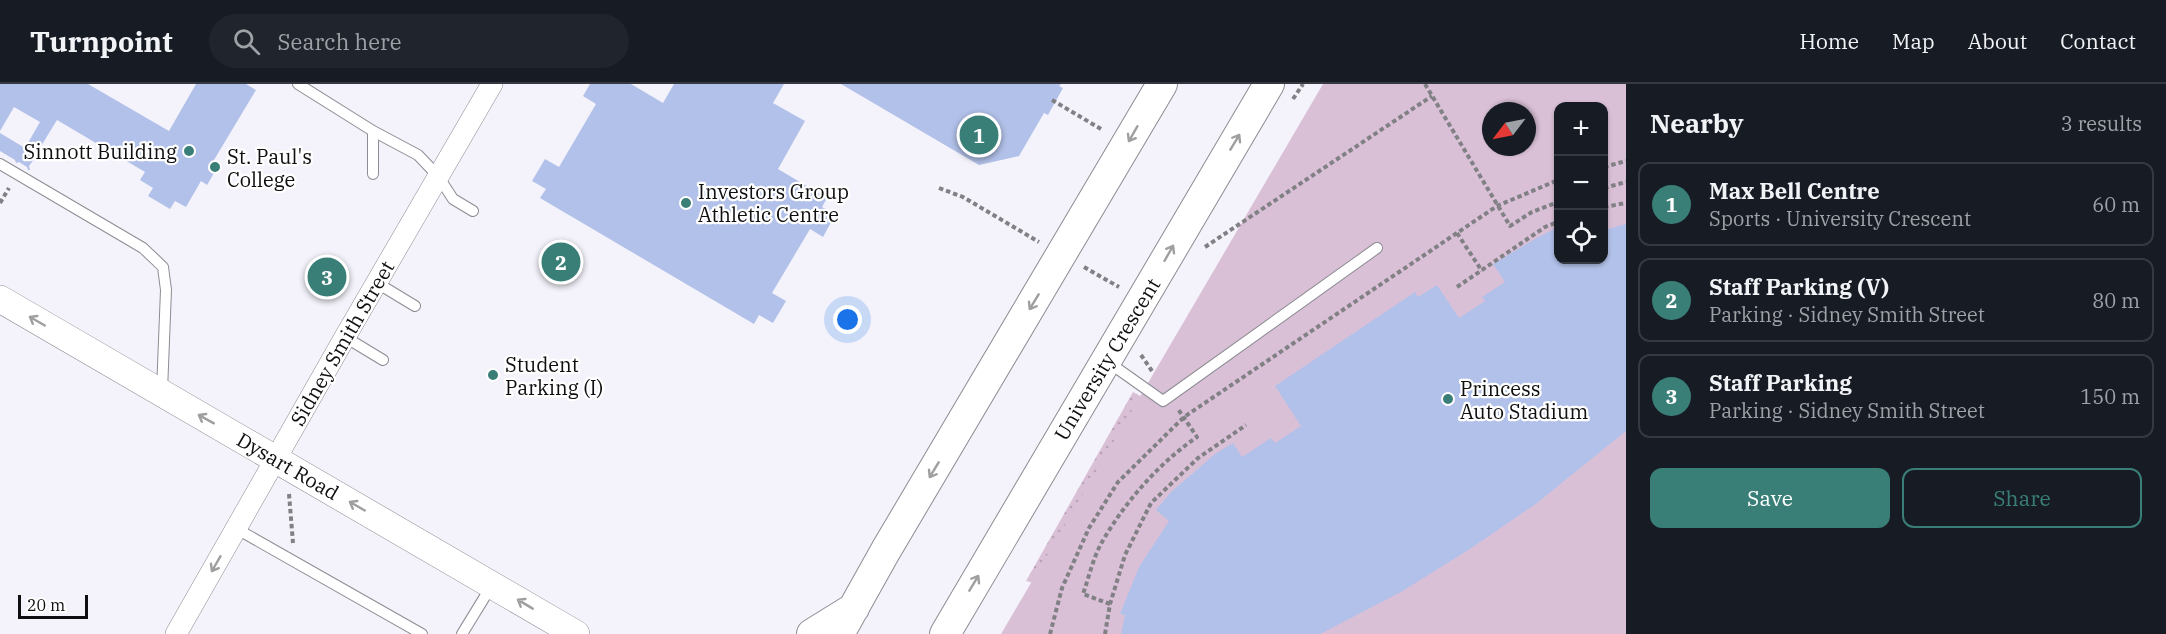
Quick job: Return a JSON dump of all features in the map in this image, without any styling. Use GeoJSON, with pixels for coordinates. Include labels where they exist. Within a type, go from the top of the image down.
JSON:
{"type":"FeatureCollection","features":[{"type":"Feature","properties":{"kind":"main road"},"geometry":{"type":"LineString","coordinates":[[839,634],[1162,84]]}},
{"type":"Feature","properties":{"kind":"main road","name":"University Crescent"},"geometry":{"type":"LineString","coordinates":[[945,634],[1269,84]]}},
{"type":"Feature","properties":{"kind":"main road"},"geometry":{"type":"LineString","coordinates":[[812,634],[854,608]]}},
{"type":"Feature","properties":{"kind":"street","name":"Sidney Smith Street"},"geometry":{"type":"LineString","coordinates":[[176,634],[492,84]]}},
{"type":"Feature","properties":{"kind":"street","name":"Dysart Road"},"geometry":{"type":"LineString","coordinates":[[0,299],[576,634]]}},
{"type":"Feature","properties":{"kind":"lane"},"geometry":{"type":"LineString","coordinates":[[298,84],[373,131],[418,155],[438,176],[453,199],[473,211]]}},
{"type":"Feature","properties":{"kind":"lane"},"geometry":{"type":"LineString","coordinates":[[373,131],[373,174]]}},
{"type":"Feature","properties":{"kind":"lane"},"geometry":{"type":"LineString","coordinates":[[0,164],[143,248],[163,267],[166,290],[162,394]]}},
{"type":"Feature","properties":{"kind":"lane"},"geometry":{"type":"LineString","coordinates":[[1106,360],[1163,401],[1377,249]]}},
{"type":"Feature","properties":{"kind":"lane"},"geometry":{"type":"LineString","coordinates":[[377,283],[415,306]]}},
{"type":"Feature","properties":{"kind":"lane"},"geometry":{"type":"LineString","coordinates":[[345,337],[383,360]]}},
{"type":"Feature","properties":{"kind":"lane"},"geometry":{"type":"LineString","coordinates":[[237,528],[422,634]]}},
{"type":"Feature","properties":{"kind":"lane"},"geometry":{"type":"LineString","coordinates":[[462,634],[493,585]]}},
{"type":"Feature","properties":{"kind":"path"},"geometry":{"type":"LineString","coordinates":[[1425,84],[1509,226],[1554,204]]}},
{"type":"Feature","properties":{"kind":"path"},"geometry":{"type":"LineString","coordinates":[[1197,252],[1432,96]]}},
{"type":"Feature","properties":{"kind":"path"},"geometry":{"type":"LineString","coordinates":[[1052,100],[1101,129]]}},
{"type":"Feature","properties":{"kind":"path"},"geometry":{"type":"LineString","coordinates":[[1608,166],[1626,161]]}},
{"type":"Feature","properties":{"kind":"path"},"geometry":{"type":"LineString","coordinates":[[1050,634],[1062,588],[1089,528],[1118,482],[1184,417],[1497,206],[1554,182]]}},
{"type":"Feature","properties":{"kind":"path"},"geometry":{"type":"LineString","coordinates":[[1608,187],[1626,182]]}},
{"type":"Feature","properties":{"kind":"path"},"geometry":{"type":"LineString","coordinates":[[939,188],[963,197],[1036,240]]}},
{"type":"Feature","properties":{"kind":"path"},"geometry":{"type":"LineString","coordinates":[[1608,206],[1626,203]]}},
{"type":"Feature","properties":{"kind":"path"},"geometry":{"type":"LineString","coordinates":[[1457,287],[1545,227],[1554,224]]}},
{"type":"Feature","properties":{"kind":"path"},"geometry":{"type":"LineString","coordinates":[[1457,233],[1482,271]]}},
{"type":"Feature","properties":{"kind":"path"},"geometry":{"type":"LineString","coordinates":[[1080,264],[1128,292]]}},
{"type":"Feature","properties":{"kind":"path"},"geometry":{"type":"LineString","coordinates":[[1105,634],[1110,604],[1125,555],[1151,503],[1198,458],[1246,425]]}},
{"type":"Feature","properties":{"kind":"path"},"geometry":{"type":"LineString","coordinates":[[1110,604],[1083,594],[1101,543],[1139,489],[1186,444],[1197,437]]}},
{"type":"Feature","properties":{"kind":"path"},"geometry":{"type":"LineString","coordinates":[[289,494],[295,561]]}},
{"type":"Feature","properties":{"kind":"shaded area","name":"Princess Auto Stadium"},"geometry":{"type":"Polygon","coordinates":[[[1323,84],[1626,84],[1626,634],[1001,634],[1323,84]]]}},
{"type":"Feature","properties":{"kind":"shaded area"},"geometry":{"type":"Polygon","coordinates":[[[1133,392],[1155,404],[1056,589],[1026,581],[1133,392]]]}},
{"type":"Feature","properties":{"kind":"building"},"geometry":{"type":"Polygon","coordinates":[[[0,84],[88,84],[169,131],[196,84],[246,84],[256,90],[208,170],[214,173],[207,185],[201,181],[186,207],[175,201],[170,209],[148,196],[153,188],[140,180],[145,172],[57,120],[35,156],[38,158],[34,159],[29,166],[30,170],[19,162],[16,163],[0,151],[0,133],[25,148],[40,122],[14,107],[0,131],[0,84]]]}},
{"type":"Feature","properties":{"kind":"building","name":"Investors Group Athletic Centre"},"geometry":{"type":"Polygon","coordinates":[[[590,84],[631,84],[663,103],[674,84],[784,84],[773,103],[805,121],[778,169],[827,198],[822,207],[835,215],[823,237],[810,229],[772,293],[786,301],[773,323],[759,315],[754,324],[540,198],[546,189],[532,181],[545,159],[559,167],[596,104],[583,96],[590,84]]]}},
{"type":"Feature","properties":{"kind":"building"},"geometry":{"type":"Polygon","coordinates":[[[841,84],[1061,84],[1059,86],[1063,88],[1048,115],[1044,113],[1019,156],[979,165],[841,84]]]}},
{"type":"Feature","properties":{"kind":"building","name":"Princess Auto Stadium"},"geometry":{"type":"Polygon","coordinates":[[[1626,224],[1626,431],[1537,503],[1470,549],[1401,592],[1320,634],[1121,634],[1125,615],[1120,614],[1139,567],[1169,521],[1156,510],[1171,492],[1215,454],[1233,443],[1242,457],[1271,438],[1275,443],[1301,426],[1275,386],[1415,292],[1418,297],[1437,285],[1459,318],[1485,301],[1482,297],[1505,282],[1493,264],[1554,229],[1554,264],[1608,264],[1608,229],[1626,224]]]}},
{"type":"Feature","properties":{"kind":"place","name":"Max Bell Centre"},"geometry":{"type":"Point","coordinates":[979,135]}},
{"type":"Feature","properties":{"kind":"place","name":"Sinnott Building"},"geometry":{"type":"Point","coordinates":[189,151]}},
{"type":"Feature","properties":{"kind":"place","name":"St. Paul's College"},"geometry":{"type":"Point","coordinates":[215,167]}},
{"type":"Feature","properties":{"kind":"place","name":"Investors Group Athletic Centre"},"geometry":{"type":"Point","coordinates":[686,203]}},
{"type":"Feature","properties":{"kind":"place","name":"Staff Parking (V)"},"geometry":{"type":"Point","coordinates":[561,262]}},
{"type":"Feature","properties":{"kind":"place","name":"Staff Parking"},"geometry":{"type":"Point","coordinates":[327,277]}},
{"type":"Feature","properties":{"kind":"place","name":"Student Parking (I)"},"geometry":{"type":"Point","coordinates":[493,375]}},
{"type":"Feature","properties":{"kind":"place","name":"Princess Auto Stadium"},"geometry":{"type":"Point","coordinates":[1448,399]}}]}
